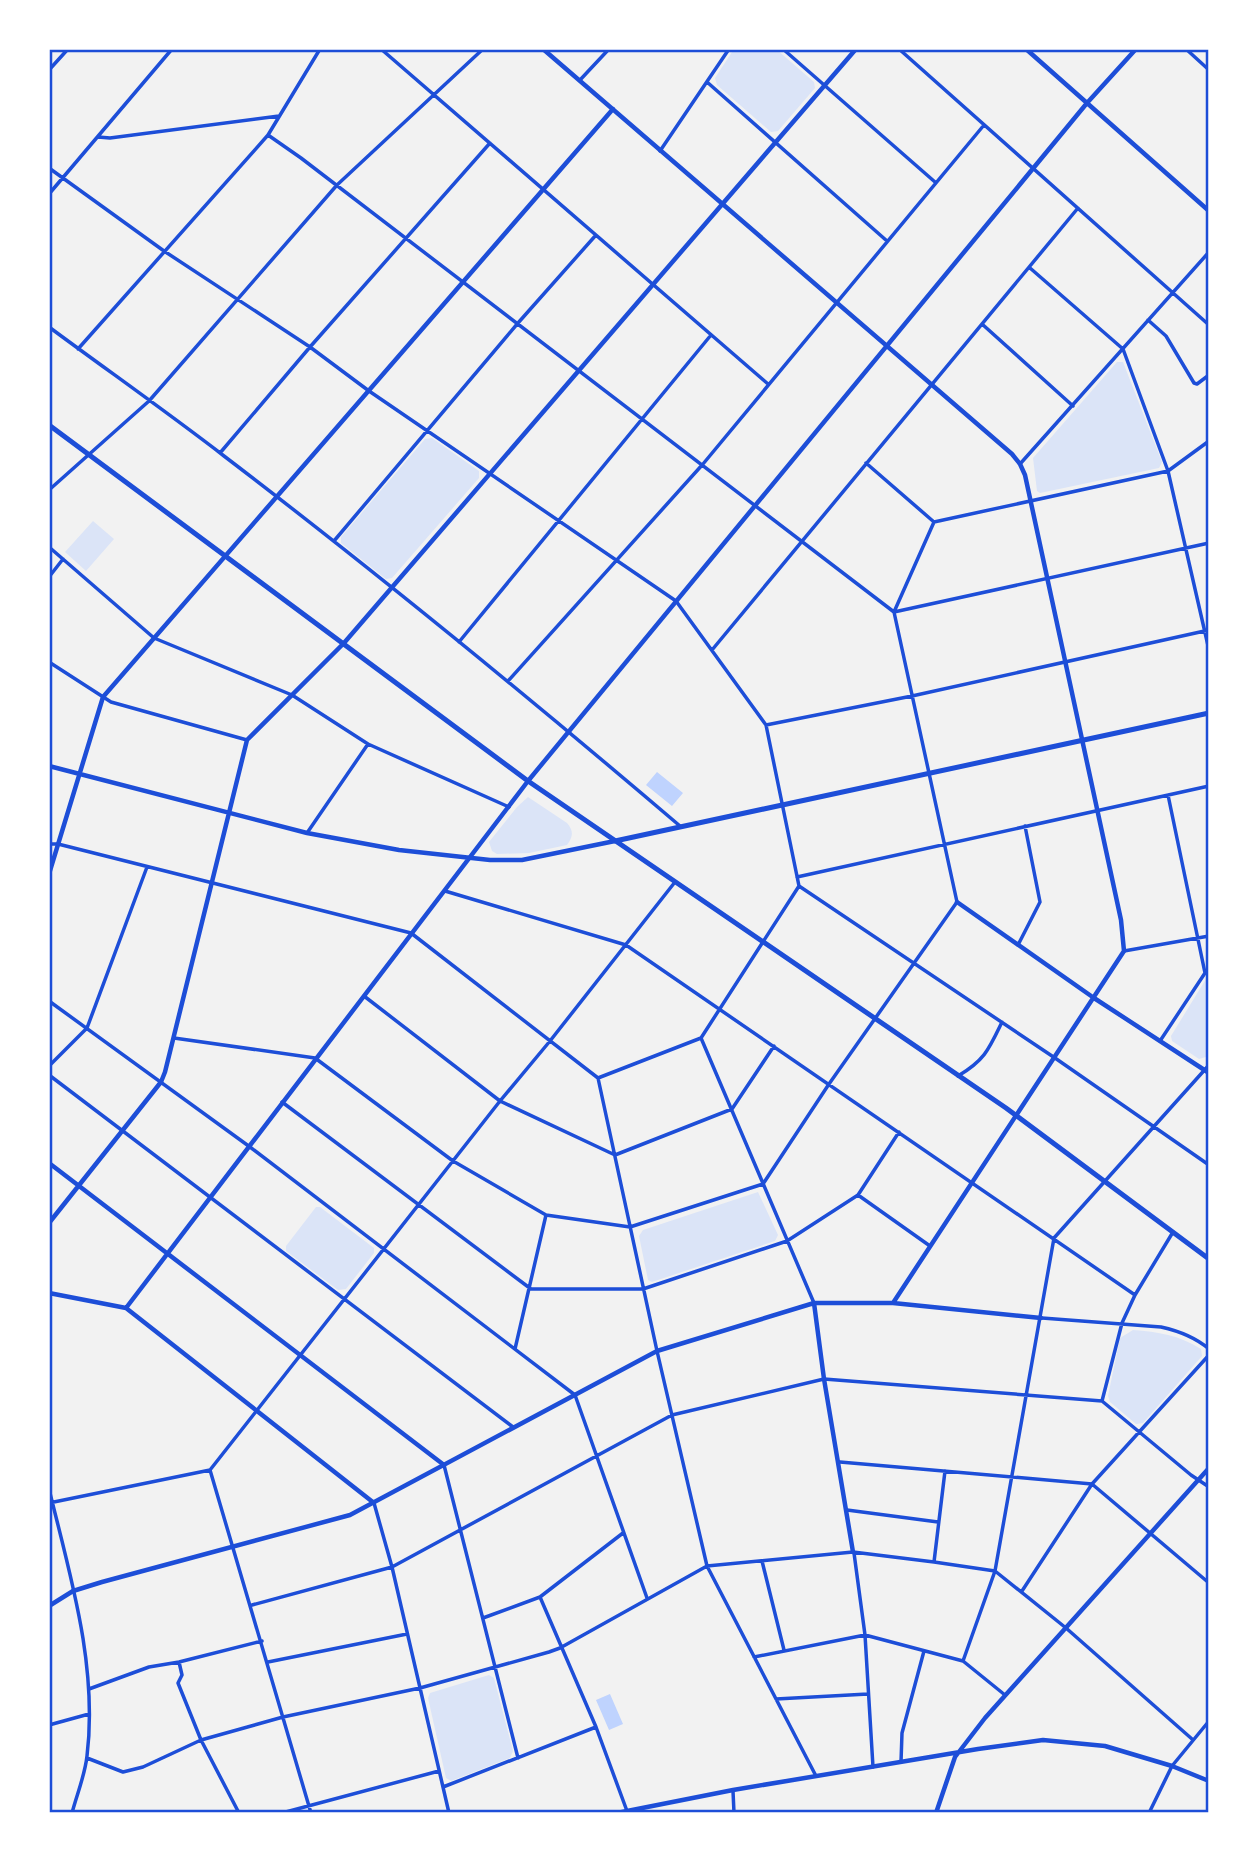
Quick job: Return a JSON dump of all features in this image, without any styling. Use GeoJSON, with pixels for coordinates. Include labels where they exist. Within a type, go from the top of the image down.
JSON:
{"type":"FeatureCollection","features":[{"type":"Feature","properties":{"kind":"main road"},"geometry":{"type":"LineString","coordinates":[[49,425],[528,780],[1016,1115],[1209,1259]]}},
{"type":"Feature","properties":{"kind":"main road"},"geometry":{"type":"LineString","coordinates":[[615,841],[1209,713]]}},
{"type":"Feature","properties":{"kind":"street"},"geometry":{"type":"LineString","coordinates":[[49,71],[68,49]]}},
{"type":"Feature","properties":{"kind":"street"},"geometry":{"type":"LineString","coordinates":[[49,194],[172,49]]}},
{"type":"Feature","properties":{"kind":"street"},"geometry":{"type":"LineString","coordinates":[[78,349],[268,135],[320,49]]}},
{"type":"Feature","properties":{"kind":"street"},"geometry":{"type":"LineString","coordinates":[[381,49],[768,384]]}},
{"type":"Feature","properties":{"kind":"street"},"geometry":{"type":"LineString","coordinates":[[49,490],[149,401],[337,185],[483,49]]}},
{"type":"Feature","properties":{"kind":"street"},"geometry":{"type":"LineString","coordinates":[[543,49],[1020,464],[1031,501],[1121,920],[1124,951],[893,1303]]}},
{"type":"Feature","properties":{"kind":"street"},"geometry":{"type":"LineString","coordinates":[[580,80],[609,49]]}},
{"type":"Feature","properties":{"kind":"street"},"geometry":{"type":"LineString","coordinates":[[660,151],[729,49]]}},
{"type":"Feature","properties":{"kind":"street"},"geometry":{"type":"LineString","coordinates":[[783,49],[935,182]]}},
{"type":"Feature","properties":{"kind":"street"},"geometry":{"type":"LineString","coordinates":[[49,1223],[161,1082],[247,740],[344,643],[856,49]]}},
{"type":"Feature","properties":{"kind":"street"},"geometry":{"type":"LineString","coordinates":[[899,49],[1209,325]]}},
{"type":"Feature","properties":{"kind":"street"},"geometry":{"type":"LineString","coordinates":[[1026,49],[1209,211]]}},
{"type":"Feature","properties":{"kind":"street"},"geometry":{"type":"LineString","coordinates":[[127,1308],[528,780],[1087,103],[1136,49]]}},
{"type":"Feature","properties":{"kind":"street"},"geometry":{"type":"LineString","coordinates":[[1186,49],[1209,70]]}},
{"type":"Feature","properties":{"kind":"street"},"geometry":{"type":"LineString","coordinates":[[707,82],[887,241]]}},
{"type":"Feature","properties":{"kind":"street"},"geometry":{"type":"LineString","coordinates":[[49,874],[103,698],[612,109]]}},
{"type":"Feature","properties":{"kind":"street"},"geometry":{"type":"LineString","coordinates":[[98,137],[110,138],[279,116]]}},
{"type":"Feature","properties":{"kind":"street"},"geometry":{"type":"LineString","coordinates":[[508,681],[703,464],[984,125]]}},
{"type":"Feature","properties":{"kind":"street"},"geometry":{"type":"LineString","coordinates":[[268,135],[894,612],[1209,543]]}},
{"type":"Feature","properties":{"kind":"street"},"geometry":{"type":"LineString","coordinates":[[220,453],[490,143]]}},
{"type":"Feature","properties":{"kind":"street"},"geometry":{"type":"LineString","coordinates":[[49,168],[164,251],[310,347],[369,391],[676,601],[766,725],[799,886],[1209,1165]]}},
{"type":"Feature","properties":{"kind":"street"},"geometry":{"type":"LineString","coordinates":[[712,650],[1077,208]]}},
{"type":"Feature","properties":{"kind":"street"},"geometry":{"type":"LineString","coordinates":[[334,541],[596,235]]}},
{"type":"Feature","properties":{"kind":"street"},"geometry":{"type":"LineString","coordinates":[[1020,464],[1209,252]]}},
{"type":"Feature","properties":{"kind":"street"},"geometry":{"type":"LineString","coordinates":[[1030,268],[1123,349],[1168,471],[1207,631],[1209,650]]}},
{"type":"Feature","properties":{"kind":"street"},"geometry":{"type":"LineString","coordinates":[[1148,320],[1166,336],[1194,383],[1197,384],[1209,375]]}},
{"type":"Feature","properties":{"kind":"street"},"geometry":{"type":"LineString","coordinates":[[982,324],[1073,406]]}},
{"type":"Feature","properties":{"kind":"street"},"geometry":{"type":"LineString","coordinates":[[49,327],[334,541],[508,681],[680,827]]}},
{"type":"Feature","properties":{"kind":"street"},"geometry":{"type":"LineString","coordinates":[[459,642],[712,334]]}},
{"type":"Feature","properties":{"kind":"street"},"geometry":{"type":"LineString","coordinates":[[934,522],[1168,471],[1209,441]]}},
{"type":"Feature","properties":{"kind":"street"},"geometry":{"type":"LineString","coordinates":[[866,463],[934,522]]}},
{"type":"Feature","properties":{"kind":"street"},"geometry":{"type":"LineString","coordinates":[[934,522],[894,612],[957,902],[1094,998],[1207,1072]]}},
{"type":"Feature","properties":{"kind":"street"},"geometry":{"type":"LineString","coordinates":[[49,547],[154,638],[292,695],[368,744],[509,807]]}},
{"type":"Feature","properties":{"kind":"street"},"geometry":{"type":"LineString","coordinates":[[49,577],[63,559]]}},
{"type":"Feature","properties":{"kind":"street"},"geometry":{"type":"LineString","coordinates":[[766,725],[1207,631]]}},
{"type":"Feature","properties":{"kind":"street"},"geometry":{"type":"LineString","coordinates":[[49,662],[111,702],[247,740]]}},
{"type":"Feature","properties":{"kind":"street"},"geometry":{"type":"LineString","coordinates":[[307,833],[368,744]]}},
{"type":"Feature","properties":{"kind":"street"},"geometry":{"type":"LineString","coordinates":[[49,766],[307,833],[363,844],[490,860],[531,859],[615,841]]}},
{"type":"Feature","properties":{"kind":"street"},"geometry":{"type":"LineString","coordinates":[[797,877],[1209,786]]}},
{"type":"Feature","properties":{"kind":"street"},"geometry":{"type":"LineString","coordinates":[[1160,1041],[1205,973],[1168,795]]}},
{"type":"Feature","properties":{"kind":"street"},"geometry":{"type":"LineString","coordinates":[[1018,945],[1040,902],[1025,827]]}},
{"type":"Feature","properties":{"kind":"street"},"geometry":{"type":"LineString","coordinates":[[49,844],[213,882],[411,933],[598,1078],[707,1566],[816,1776]]}},
{"type":"Feature","properties":{"kind":"street"},"geometry":{"type":"LineString","coordinates":[[49,1066],[87,1028],[147,867]]}},
{"type":"Feature","properties":{"kind":"street"},"geometry":{"type":"LineString","coordinates":[[51,1503],[211,1470],[383,1248],[675,882]]}},
{"type":"Feature","properties":{"kind":"street"},"geometry":{"type":"LineString","coordinates":[[598,1078],[701,1038],[799,886]]}},
{"type":"Feature","properties":{"kind":"street"},"geometry":{"type":"LineString","coordinates":[[443,890],[626,945],[1135,1295]]}},
{"type":"Feature","properties":{"kind":"street"},"geometry":{"type":"LineString","coordinates":[[174,1038],[315,1058],[453,1161],[546,1215],[630,1227],[763,1184],[829,1084],[957,902]]}},
{"type":"Feature","properties":{"kind":"street"},"geometry":{"type":"LineString","coordinates":[[1124,951],[1209,936]]}},
{"type":"Feature","properties":{"kind":"street"},"geometry":{"type":"LineString","coordinates":[[364,996],[500,1101],[615,1155],[732,1109],[774,1046]]}},
{"type":"Feature","properties":{"kind":"street"},"geometry":{"type":"LineString","coordinates":[[49,1001],[250,1147],[575,1395],[647,1598]]}},
{"type":"Feature","properties":{"kind":"street"},"geometry":{"type":"LineString","coordinates":[[958,1076],[974,1067],[986,1054],[1003,1023]]}},
{"type":"Feature","properties":{"kind":"street"},"geometry":{"type":"LineString","coordinates":[[701,1038],[814,1303],[865,1635],[873,1767]]}},
{"type":"Feature","properties":{"kind":"street"},"geometry":{"type":"LineString","coordinates":[[964,1661],[995,1571],[1054,1238],[1153,1127],[1207,1072],[1209,1065]]}},
{"type":"Feature","properties":{"kind":"street"},"geometry":{"type":"LineString","coordinates":[[49,1075],[514,1428]]}},
{"type":"Feature","properties":{"kind":"street"},"geometry":{"type":"LineString","coordinates":[[282,1102],[531,1289],[643,1289],[787,1241],[858,1195],[899,1132]]}},
{"type":"Feature","properties":{"kind":"street"},"geometry":{"type":"LineString","coordinates":[[49,1163],[443,1465],[518,1758]]}},
{"type":"Feature","properties":{"kind":"street"},"geometry":{"type":"LineString","coordinates":[[858,1195],[930,1246]]}},
{"type":"Feature","properties":{"kind":"street"},"geometry":{"type":"LineString","coordinates":[[515,1349],[546,1215]]}},
{"type":"Feature","properties":{"kind":"street"},"geometry":{"type":"LineString","coordinates":[[1102,1401],[1122,1323],[1135,1295],[1173,1232]]}},
{"type":"Feature","properties":{"kind":"street"},"geometry":{"type":"LineString","coordinates":[[49,1293],[127,1308],[374,1503],[392,1567],[449,1813]]}},
{"type":"Feature","properties":{"kind":"street"},"geometry":{"type":"LineString","coordinates":[[49,1606],[73,1591],[350,1515],[657,1351],[814,1303],[893,1303],[1122,1323],[1177,1330],[1209,1349]]}},
{"type":"Feature","properties":{"kind":"street"},"geometry":{"type":"LineString","coordinates":[[1022,1591],[1092,1484],[1209,1355]]}},
{"type":"Feature","properties":{"kind":"street"},"geometry":{"type":"LineString","coordinates":[[252,1605],[392,1567],[672,1415],[824,1379],[1102,1401],[1209,1487]]}},
{"type":"Feature","properties":{"kind":"street"},"geometry":{"type":"LineString","coordinates":[[840,1462],[1092,1484],[1209,1583]]}},
{"type":"Feature","properties":{"kind":"street"},"geometry":{"type":"LineString","coordinates":[[936,1813],[952,1763],[960,1752],[1006,1695],[1209,1468]]}},
{"type":"Feature","properties":{"kind":"street"},"geometry":{"type":"LineString","coordinates":[[211,1470],[311,1813]]}},
{"type":"Feature","properties":{"kind":"street"},"geometry":{"type":"LineString","coordinates":[[934,1562],[945,1471]]}},
{"type":"Feature","properties":{"kind":"street"},"geometry":{"type":"LineString","coordinates":[[49,1489],[82,1636],[88,1689],[87,1758],[72,1813]]}},
{"type":"Feature","properties":{"kind":"street"},"geometry":{"type":"LineString","coordinates":[[847,1510],[939,1522]]}},
{"type":"Feature","properties":{"kind":"street"},"geometry":{"type":"LineString","coordinates":[[483,1618],[540,1597],[623,1533]]}},
{"type":"Feature","properties":{"kind":"street"},"geometry":{"type":"LineString","coordinates":[[87,1758],[122,1772],[143,1767],[201,1740],[283,1717],[420,1688],[496,1668],[560,1648],[707,1566],[853,1552],[995,1571],[1066,1628],[1192,1740]]}},
{"type":"Feature","properties":{"kind":"street"},"geometry":{"type":"LineString","coordinates":[[762,1561],[784,1650]]}},
{"type":"Feature","properties":{"kind":"street"},"geometry":{"type":"LineString","coordinates":[[540,1597],[596,1727],[626,1811]]}},
{"type":"Feature","properties":{"kind":"street"},"geometry":{"type":"LineString","coordinates":[[268,1662],[407,1634]]}},
{"type":"Feature","properties":{"kind":"street"},"geometry":{"type":"LineString","coordinates":[[754,1657],[865,1635],[964,1661],[1006,1695]]}},
{"type":"Feature","properties":{"kind":"street"},"geometry":{"type":"LineString","coordinates":[[88,1689],[149,1667],[262,1641]]}},
{"type":"Feature","properties":{"kind":"street"},"geometry":{"type":"LineString","coordinates":[[901,1762],[902,1732],[924,1651]]}},
{"type":"Feature","properties":{"kind":"street"},"geometry":{"type":"LineString","coordinates":[[179,1662],[182,1675],[178,1683],[201,1740],[239,1813]]}},
{"type":"Feature","properties":{"kind":"street"},"geometry":{"type":"LineString","coordinates":[[776,1699],[869,1693]]}},
{"type":"Feature","properties":{"kind":"street"},"geometry":{"type":"LineString","coordinates":[[49,1725],[89,1714]]}},
{"type":"Feature","properties":{"kind":"street"},"geometry":{"type":"LineString","coordinates":[[1149,1813],[1172,1766],[1209,1721]]}},
{"type":"Feature","properties":{"kind":"street"},"geometry":{"type":"LineString","coordinates":[[443,1787],[596,1727]]}},
{"type":"Feature","properties":{"kind":"street"},"geometry":{"type":"LineString","coordinates":[[617,1813],[733,1790],[1031,1741],[1105,1746],[1172,1766],[1209,1781]]}},
{"type":"Feature","properties":{"kind":"street"},"geometry":{"type":"LineString","coordinates":[[282,1813],[440,1771]]}},
{"type":"Feature","properties":{"kind":"street"},"geometry":{"type":"LineString","coordinates":[[733,1790],[734,1813]]}},
{"type":"Feature","properties":{"kind":"shaded area"},"geometry":{"type":"Polygon","coordinates":[[[734,49],[776,49],[814,82],[815,88],[778,131],[771,132],[717,85],[715,78],[734,49]]]}},
{"type":"Feature","properties":{"kind":"shaded area"},"geometry":{"type":"Polygon","coordinates":[[[1117,362],[1123,362],[1162,462],[1159,468],[1040,493],[1037,491],[1033,458],[1117,362]]]}},
{"type":"Feature","properties":{"kind":"shaded area"},"geometry":{"type":"Polygon","coordinates":[[[432,438],[479,471],[479,478],[392,578],[386,579],[341,543],[341,537],[425,439],[432,438]]]}},
{"type":"Feature","properties":{"kind":"shaded area"},"geometry":{"type":"Polygon","coordinates":[[[93,521],[114,539],[86,571],[65,552],[93,521]]]}},
{"type":"Feature","properties":{"kind":"shaded area"},"geometry":{"type":"Polygon","coordinates":[[[528,797],[567,823],[572,831],[567,845],[529,853],[497,854],[492,851],[489,842],[528,797]]]}},
{"type":"Feature","properties":{"kind":"shaded area"},"geometry":{"type":"Polygon","coordinates":[[[1209,974],[1209,1056],[1199,1059],[1172,1041],[1171,1036],[1209,974]]]}},
{"type":"Feature","properties":{"kind":"shaded area"},"geometry":{"type":"Polygon","coordinates":[[[758,1192],[778,1235],[775,1241],[652,1282],[648,1280],[639,1236],[643,1230],[758,1192]]]}},
{"type":"Feature","properties":{"kind":"shaded area"},"geometry":{"type":"Polygon","coordinates":[[[316,1207],[320,1207],[374,1248],[374,1253],[346,1289],[338,1290],[286,1251],[286,1246],[316,1207]]]}},
{"type":"Feature","properties":{"kind":"shaded area"},"geometry":{"type":"Polygon","coordinates":[[[1133,1330],[1160,1333],[1185,1340],[1201,1349],[1202,1356],[1143,1423],[1136,1424],[1110,1402],[1108,1396],[1120,1338],[1133,1330]]]}},
{"type":"Feature","properties":{"kind":"shaded area"},"geometry":{"type":"Polygon","coordinates":[[[489,1675],[494,1678],[513,1751],[510,1758],[451,1781],[446,1778],[428,1698],[430,1693],[489,1675]]]}},
{"type":"Feature","properties":{"kind":"water"},"geometry":{"type":"Polygon","coordinates":[[[657,772],[683,793],[672,806],[646,785],[657,772]]]}},
{"type":"Feature","properties":{"kind":"water"},"geometry":{"type":"Polygon","coordinates":[[[610,1694],[623,1724],[609,1730],[596,1700],[610,1694]]]}}]}
